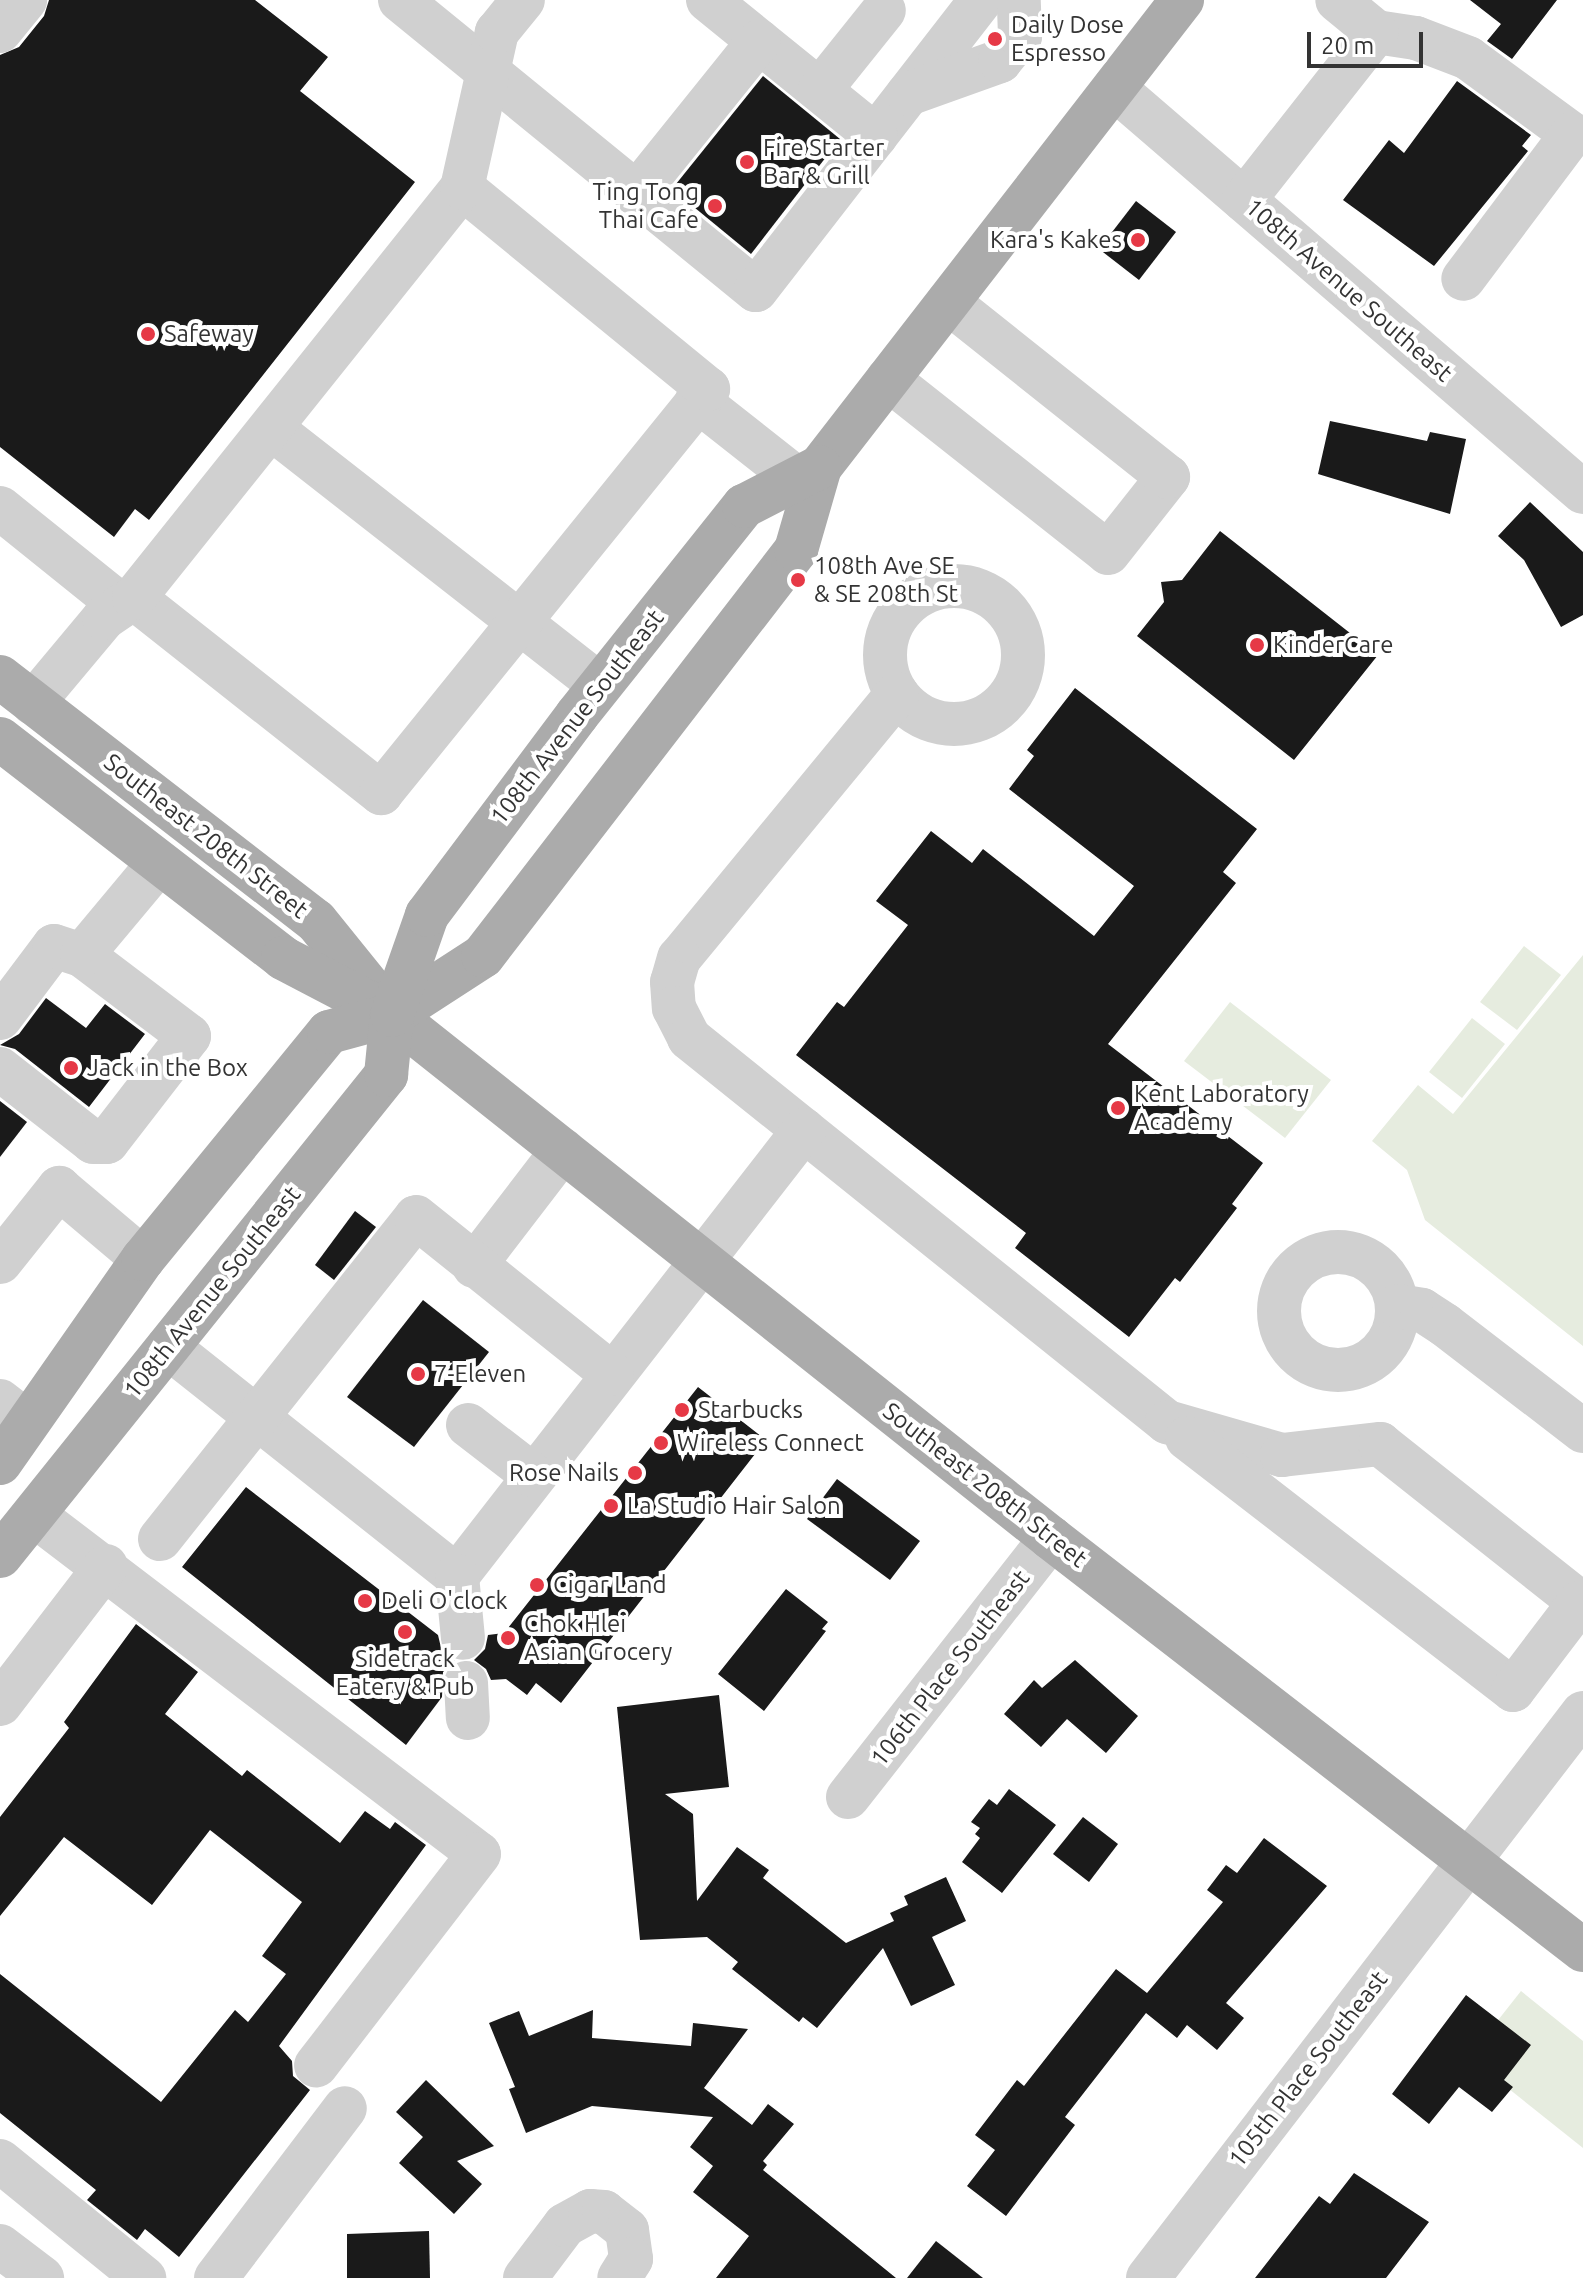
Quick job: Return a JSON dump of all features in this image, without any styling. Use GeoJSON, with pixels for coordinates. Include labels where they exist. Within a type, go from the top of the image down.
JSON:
{"type":"FeatureCollection","features":[{"type":"Feature","properties":{"kind":"main road","name":"108th Avenue Southeast"},"geometry":{"type":"LineString","coordinates":[[0,1556],[386,1075],[392,1015],[427,915],[600,685],[744,506],[808,472],[888,379],[1182,0]]}},
{"type":"Feature","properties":{"kind":"main road","name":"108th Avenue Southeast"},"geometry":{"type":"LineString","coordinates":[[0,1463],[14,1412],[329,1032],[392,1015],[483,956],[796,550],[808,472]]}},
{"type":"Feature","properties":{"kind":"main road","name":"Southeast 208th Street"},"geometry":{"type":"LineString","coordinates":[[17,690],[316,921],[392,1015]]}},
{"type":"Feature","properties":{"kind":"main road","name":"Southeast 208th Street"},"geometry":{"type":"LineString","coordinates":[[1,742],[283,958],[392,1015],[1051,1538],[1583,1950]]}},
{"type":"Feature","properties":{"kind":"street"},"geometry":{"type":"LineString","coordinates":[[0,31],[25,0]]}},
{"type":"Feature","properties":{"kind":"street"},"geometry":{"type":"LineString","coordinates":[[400,0],[756,290],[981,0]]}},
{"type":"Feature","properties":{"kind":"street"},"geometry":{"type":"LineString","coordinates":[[17,690],[128,602],[462,188],[497,32],[523,0]]}},
{"type":"Feature","properties":{"kind":"street"},"geometry":{"type":"LineString","coordinates":[[708,0],[876,136]]}},
{"type":"Feature","properties":{"kind":"street"},"geometry":{"type":"LineString","coordinates":[[939,55],[971,43],[1001,8],[1001,0]]}},
{"type":"Feature","properties":{"kind":"street"},"geometry":{"type":"LineString","coordinates":[[908,94],[1000,61],[1020,36],[1019,0]]}},
{"type":"Feature","properties":{"kind":"street"},"geometry":{"type":"LineString","coordinates":[[1337,0],[1376,32],[1416,38],[1468,58],[1572,134],[1463,279]]}},
{"type":"Feature","properties":{"kind":"street"},"geometry":{"type":"LineString","coordinates":[[820,90],[884,10]]}},
{"type":"Feature","properties":{"kind":"street"},"geometry":{"type":"LineString","coordinates":[[1244,200],[1376,32]]}},
{"type":"Feature","properties":{"kind":"street"},"geometry":{"type":"LineString","coordinates":[[636,194],[759,41]]}},
{"type":"Feature","properties":{"kind":"street","name":"108th Avenue Southeast"},"geometry":{"type":"LineString","coordinates":[[1114,88],[1583,492]]}},
{"type":"Feature","properties":{"kind":"street"},"geometry":{"type":"LineString","coordinates":[[0,508],[381,793],[708,389],[462,188]]}},
{"type":"Feature","properties":{"kind":"street"},"geometry":{"type":"LineString","coordinates":[[888,379],[1108,553],[1168,477],[948,302]]}},
{"type":"Feature","properties":{"kind":"street"},"geometry":{"type":"LineString","coordinates":[[697,400],[808,472]]}},
{"type":"Feature","properties":{"kind":"street"},"geometry":{"type":"LineString","coordinates":[[271,428],[518,624],[600,685]]}},
{"type":"Feature","properties":{"kind":"street"},"geometry":{"type":"LineString","coordinates":[[897,694],[679,958],[672,982],[674,1008],[689,1038],[1167,1422],[1513,1690],[1581,1604],[1380,1444],[1282,1455],[1167,1422]]}},
{"type":"Feature","properties":{"kind":"street"},"geometry":{"type":"LineString","coordinates":[[82,955],[159,863]]}},
{"type":"Feature","properties":{"kind":"street"},"geometry":{"type":"LineString","coordinates":[[0,1018],[54,946],[82,955],[189,1036],[107,1142],[93,1142],[0,1069]]}},
{"type":"Feature","properties":{"kind":"street"},"geometry":{"type":"LineString","coordinates":[[463,1638],[457,1576],[804,1130]]}},
{"type":"Feature","properties":{"kind":"street"},"geometry":{"type":"LineString","coordinates":[[474,1266],[563,1150]]}},
{"type":"Feature","properties":{"kind":"street"},"geometry":{"type":"LineString","coordinates":[[0,1262],[59,1188],[143,1259]]}},
{"type":"Feature","properties":{"kind":"street"},"geometry":{"type":"LineString","coordinates":[[160,1539],[258,1420],[416,1217],[612,1374]]}},
{"type":"Feature","properties":{"kind":"street"},"geometry":{"type":"LineString","coordinates":[[1398,1306],[1422,1310],[1445,1325],[1583,1431]]}},
{"type":"Feature","properties":{"kind":"street"},"geometry":{"type":"LineString","coordinates":[[168,1347],[457,1576]]}},
{"type":"Feature","properties":{"kind":"street"},"geometry":{"type":"LineString","coordinates":[[468,1425],[534,1476]]}},
{"type":"Feature","properties":{"kind":"street"},"geometry":{"type":"LineString","coordinates":[[34,1515],[106,1566],[479,1854],[316,2066]]}},
{"type":"Feature","properties":{"kind":"street","name":"106th Place Southeast"},"geometry":{"type":"LineString","coordinates":[[848,1797],[1051,1538]]}},
{"type":"Feature","properties":{"kind":"street"},"geometry":{"type":"LineString","coordinates":[[0,1704],[106,1566]]}},
{"type":"Feature","properties":{"kind":"street","name":"105th Place Southeast"},"geometry":{"type":"LineString","coordinates":[[1148,2278],[1583,1713]]}},
{"type":"Feature","properties":{"kind":"street"},"geometry":{"type":"LineString","coordinates":[[216,2278],[345,2108]]}},
{"type":"Feature","properties":{"kind":"street"},"geometry":{"type":"LineString","coordinates":[[0,2161],[144,2278]]}},
{"type":"Feature","properties":{"kind":"street"},"geometry":{"type":"LineString","coordinates":[[525,2278],[565,2225],[590,2211],[604,2212],[627,2230],[631,2259],[619,2278]]}},
{"type":"Feature","properties":{"kind":"street"},"geometry":{"type":"LineString","coordinates":[[0,2246],[42,2278]]}},
{"type":"Feature","properties":{"kind":"shaded area"},"geometry":{"type":"Polygon","coordinates":[[[1524,946],[1561,975],[1517,1030],[1480,1002],[1524,946]]]}},
{"type":"Feature","properties":{"kind":"shaded area"},"geometry":{"type":"Polygon","coordinates":[[[1583,955],[1583,1346],[1425,1220],[1407,1170],[1372,1141],[1418,1085],[1453,1114],[1583,955]]]}},
{"type":"Feature","properties":{"kind":"shaded area"},"geometry":{"type":"Polygon","coordinates":[[[1230,1002],[1331,1080],[1285,1138],[1184,1061],[1230,1002]]]}},
{"type":"Feature","properties":{"kind":"shaded area"},"geometry":{"type":"Polygon","coordinates":[[[1472,1018],[1505,1044],[1462,1098],[1429,1072],[1472,1018]]]}},
{"type":"Feature","properties":{"kind":"shaded area"},"geometry":{"type":"Polygon","coordinates":[[[1521,1991],[1583,2041],[1583,2148],[1469,2057],[1521,1991]]]}},
{"type":"Feature","properties":{"kind":"building","name":"Safeway"},"geometry":{"type":"Polygon","coordinates":[[[49,0],[255,0],[328,57],[300,91],[415,182],[149,520],[135,509],[114,537],[0,447],[0,55],[19,47],[44,16],[49,0]]]}},
{"type":"Feature","properties":{"kind":"building"},"geometry":{"type":"Polygon","coordinates":[[[1470,0],[1557,0],[1512,59],[1487,41],[1501,24],[1470,0]]]}},
{"type":"Feature","properties":{"kind":"building"},"geometry":{"type":"Polygon","coordinates":[[[763,76],[840,139],[751,254],[672,189],[763,76]]]}},
{"type":"Feature","properties":{"kind":"building"},"geometry":{"type":"Polygon","coordinates":[[[1457,81],[1531,135],[1522,146],[1528,151],[1434,266],[1343,200],[1389,140],[1404,153],[1457,81]]]}},
{"type":"Feature","properties":{"kind":"building","name":"Kara's Kakes"},"geometry":{"type":"Polygon","coordinates":[[[1136,201],[1176,232],[1139,280],[1099,249],[1136,201]]]}},
{"type":"Feature","properties":{"kind":"building"},"geometry":{"type":"Polygon","coordinates":[[[1330,421],[1427,441],[1430,432],[1466,439],[1450,514],[1318,474],[1330,421]]]}},
{"type":"Feature","properties":{"kind":"building"},"geometry":{"type":"Polygon","coordinates":[[[1530,502],[1583,552],[1583,615],[1561,627],[1524,560],[1498,536],[1530,502]]]}},
{"type":"Feature","properties":{"kind":"building","name":"KinderCare"},"geometry":{"type":"Polygon","coordinates":[[[1220,531],[1378,655],[1294,760],[1137,636],[1164,602],[1161,582],[1182,580],[1220,531]]]}},
{"type":"Feature","properties":{"kind":"building"},"geometry":{"type":"Polygon","coordinates":[[[1075,688],[1257,829],[1223,872],[1236,883],[1108,1044],[1263,1163],[1232,1204],[1237,1208],[1180,1282],[1175,1278],[1129,1337],[1015,1248],[1026,1233],[796,1055],[837,1002],[844,1007],[908,925],[876,901],[931,831],[972,863],[983,849],[1094,936],[1134,886],[1009,789],[1034,756],[1027,750],[1075,688]]]}},
{"type":"Feature","properties":{"kind":"building","name":"Jack in the Box"},"geometry":{"type":"Polygon","coordinates":[[[46,998],[86,1028],[105,1004],[145,1034],[89,1107],[15,1049],[0,1045],[19,1034],[46,998]]]}},
{"type":"Feature","properties":{"kind":"building"},"geometry":{"type":"Polygon","coordinates":[[[0,1101],[27,1122],[0,1157],[0,1101]]]}},
{"type":"Feature","properties":{"kind":"building"},"geometry":{"type":"Polygon","coordinates":[[[355,1211],[376,1227],[334,1280],[315,1265],[355,1211]]]}},
{"type":"Feature","properties":{"kind":"building","name":"7-Eleven"},"geometry":{"type":"Polygon","coordinates":[[[423,1300],[489,1352],[414,1447],[347,1397],[423,1300]]]}},
{"type":"Feature","properties":{"kind":"building"},"geometry":{"type":"Polygon","coordinates":[[[698,1387],[766,1440],[561,1703],[536,1683],[527,1695],[506,1679],[491,1680],[486,1669],[474,1660],[485,1649],[488,1635],[504,1633],[698,1387]]]}},
{"type":"Feature","properties":{"kind":"building"},"geometry":{"type":"Polygon","coordinates":[[[837,1479],[920,1541],[890,1580],[807,1519],[837,1479]]]}},
{"type":"Feature","properties":{"kind":"building"},"geometry":{"type":"Polygon","coordinates":[[[246,1487],[438,1635],[442,1652],[455,1661],[443,1672],[442,1697],[406,1745],[182,1567],[246,1487]]]}},
{"type":"Feature","properties":{"kind":"building"},"geometry":{"type":"Polygon","coordinates":[[[786,1589],[828,1622],[822,1629],[826,1631],[764,1711],[718,1674],[786,1589]]]}},
{"type":"Feature","properties":{"kind":"building"},"geometry":{"type":"Polygon","coordinates":[[[136,1624],[198,1672],[165,1714],[242,1776],[247,1770],[340,1843],[365,1811],[390,1829],[395,1822],[426,1845],[279,2046],[292,2061],[293,2076],[310,2090],[179,2257],[145,2229],[137,2240],[87,2200],[96,2190],[0,2113],[0,1974],[161,2102],[235,2010],[248,2022],[286,1974],[262,1956],[302,1902],[210,1830],[152,1905],[64,1837],[0,1916],[0,1817],[69,1728],[64,1722],[136,1624]]]}},
{"type":"Feature","properties":{"kind":"building"},"geometry":{"type":"Polygon","coordinates":[[[1075,1660],[1138,1716],[1106,1753],[1067,1719],[1041,1747],[1004,1714],[1034,1680],[1042,1688],[1075,1660]]]}},
{"type":"Feature","properties":{"kind":"building"},"geometry":{"type":"Polygon","coordinates":[[[719,1695],[729,1787],[665,1794],[693,1814],[697,1901],[737,1847],[769,1870],[763,1878],[846,1943],[894,1921],[890,1913],[908,1905],[904,1896],[946,1877],[966,1921],[932,1937],[955,1985],[911,2006],[883,1948],[817,2028],[803,2017],[799,2022],[732,1969],[738,1962],[707,1937],[640,1940],[617,1707],[719,1695]]]}},
{"type":"Feature","properties":{"kind":"building"},"geometry":{"type":"Polygon","coordinates":[[[1009,1789],[1056,1825],[1002,1893],[962,1862],[980,1838],[975,1834],[980,1828],[971,1822],[989,1799],[997,1805],[1009,1789]]]}},
{"type":"Feature","properties":{"kind":"building"},"geometry":{"type":"Polygon","coordinates":[[[1083,1817],[1118,1844],[1089,1882],[1053,1854],[1083,1817]]]}},
{"type":"Feature","properties":{"kind":"building"},"geometry":{"type":"Polygon","coordinates":[[[1264,1838],[1327,1886],[1226,2003],[1244,2018],[1217,2050],[1187,2025],[1177,2038],[1146,2013],[1065,2117],[1075,2125],[1006,2216],[967,2186],[995,2150],[975,2135],[1017,2080],[1024,2086],[1116,1969],[1147,1993],[1223,1902],[1207,1890],[1226,1865],[1237,1873],[1264,1838]]]}},
{"type":"Feature","properties":{"kind":"building"},"geometry":{"type":"Polygon","coordinates":[[[1466,1995],[1531,2045],[1504,2080],[1513,2087],[1492,2112],[1459,2087],[1429,2124],[1392,2094],[1466,1995]]]}},
{"type":"Feature","properties":{"kind":"building"},"geometry":{"type":"Polygon","coordinates":[[[593,2010],[592,2038],[691,2046],[693,2023],[748,2029],[704,2088],[752,2125],[768,2104],[794,2124],[763,2161],[767,2165],[763,2170],[896,2278],[716,2278],[749,2236],[693,2192],[713,2166],[690,2147],[713,2117],[592,2106],[526,2133],[509,2089],[515,2087],[489,2023],[519,2011],[529,2036],[593,2010]]]}},
{"type":"Feature","properties":{"kind":"building"},"geometry":{"type":"Polygon","coordinates":[[[426,2080],[494,2146],[457,2161],[482,2184],[454,2214],[399,2163],[423,2137],[396,2112],[426,2080]]]}},
{"type":"Feature","properties":{"kind":"building"},"geometry":{"type":"Polygon","coordinates":[[[1354,2173],[1429,2222],[1386,2278],[1255,2278],[1319,2196],[1330,2204],[1354,2173]]]}},
{"type":"Feature","properties":{"kind":"building"},"geometry":{"type":"Polygon","coordinates":[[[429,2231],[430,2278],[347,2278],[347,2234],[429,2231]]]}},
{"type":"Feature","properties":{"kind":"building"},"geometry":{"type":"Polygon","coordinates":[[[936,2241],[983,2278],[907,2278],[936,2241]]]}},
{"type":"Feature","properties":{"kind":"place","name":"Daily Dose Espresso"},"geometry":{"type":"Point","coordinates":[995,39]}},
{"type":"Feature","properties":{"kind":"place","name":"Fire Starter Bar & Grill"},"geometry":{"type":"Point","coordinates":[747,162]}},
{"type":"Feature","properties":{"kind":"place","name":"Ting Tong Thai Cafe"},"geometry":{"type":"Point","coordinates":[715,206]}},
{"type":"Feature","properties":{"kind":"place","name":"Kara's Kakes"},"geometry":{"type":"Point","coordinates":[1138,240]}},
{"type":"Feature","properties":{"kind":"place","name":"Safeway"},"geometry":{"type":"Point","coordinates":[148,334]}},
{"type":"Feature","properties":{"kind":"place","name":"108th Ave SE & SE 208th St"},"geometry":{"type":"Point","coordinates":[798,580]}},
{"type":"Feature","properties":{"kind":"place","name":"KinderCare"},"geometry":{"type":"Point","coordinates":[1257,645]}},
{"type":"Feature","properties":{"kind":"place","name":"Jack in the Box"},"geometry":{"type":"Point","coordinates":[71,1068]}},
{"type":"Feature","properties":{"kind":"place","name":"Kent Laboratory Academy"},"geometry":{"type":"Point","coordinates":[1118,1108]}},
{"type":"Feature","properties":{"kind":"place","name":"7-Eleven"},"geometry":{"type":"Point","coordinates":[418,1374]}},
{"type":"Feature","properties":{"kind":"place","name":"Starbucks"},"geometry":{"type":"Point","coordinates":[682,1410]}},
{"type":"Feature","properties":{"kind":"place","name":"Wireless Connect"},"geometry":{"type":"Point","coordinates":[661,1443]}},
{"type":"Feature","properties":{"kind":"place","name":"Rose Nails"},"geometry":{"type":"Point","coordinates":[635,1473]}},
{"type":"Feature","properties":{"kind":"place","name":"La Studio Hair Salon"},"geometry":{"type":"Point","coordinates":[611,1506]}},
{"type":"Feature","properties":{"kind":"place","name":"Cigar Land"},"geometry":{"type":"Point","coordinates":[537,1585]}},
{"type":"Feature","properties":{"kind":"place","name":"Deli O'clock"},"geometry":{"type":"Point","coordinates":[365,1601]}},
{"type":"Feature","properties":{"kind":"place","name":"Sidetrack Eatery & Pub"},"geometry":{"type":"Point","coordinates":[405,1632]}},
{"type":"Feature","properties":{"kind":"place","name":"Chok Hlei Asian Grocery"},"geometry":{"type":"Point","coordinates":[508,1638]}}]}
